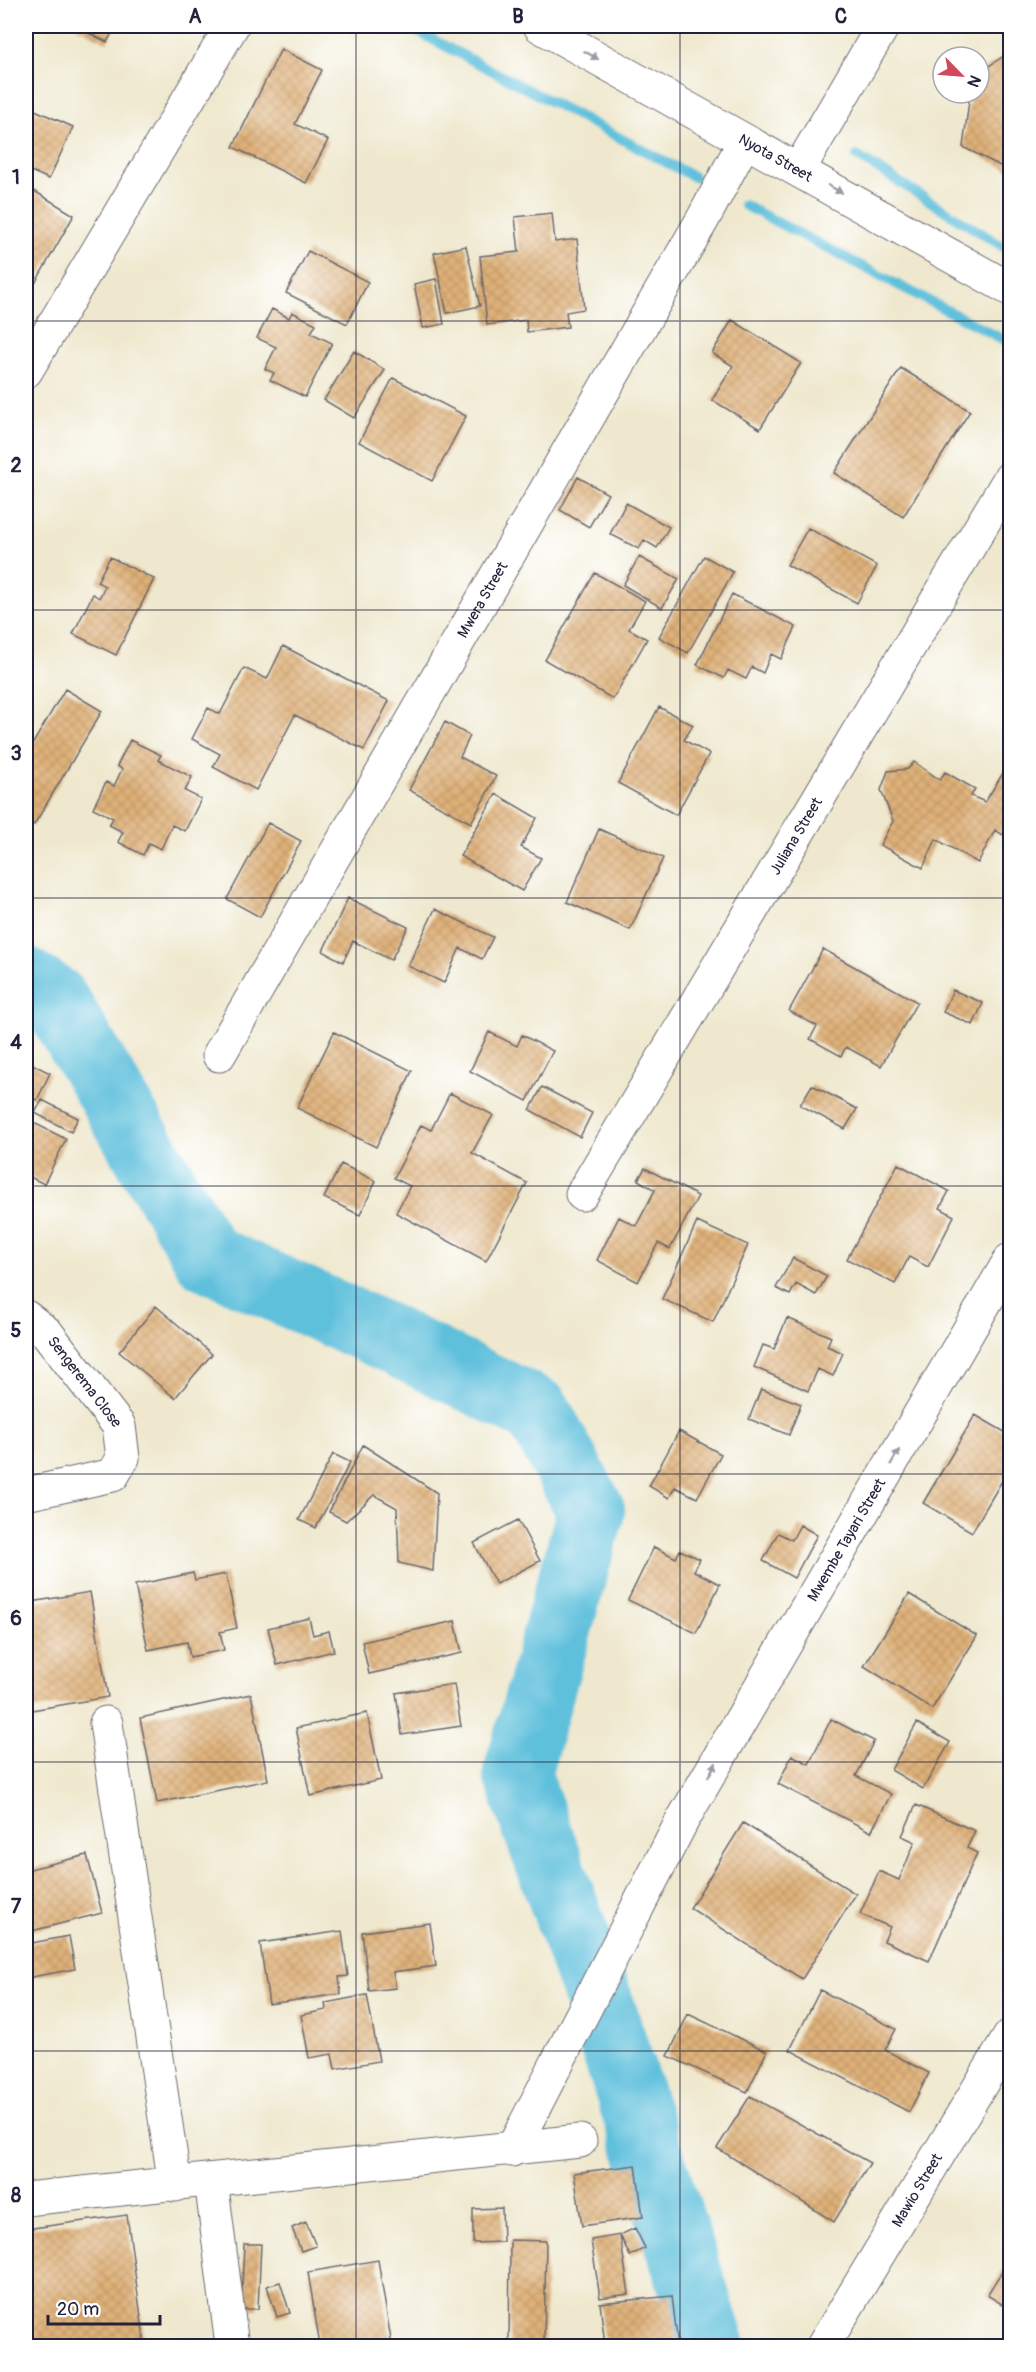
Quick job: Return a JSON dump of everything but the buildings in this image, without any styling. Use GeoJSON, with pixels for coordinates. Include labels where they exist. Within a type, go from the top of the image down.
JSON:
{"type":"FeatureCollection","features":[{"type":"Feature","properties":{"kind":"street"},"geometry":{"type":"LineString","coordinates":[[26,371],[232,26]]}},
{"type":"Feature","properties":{"kind":"street"},"geometry":{"type":"LineString","coordinates":[[799,169],[883,26]]}},
{"type":"Feature","properties":{"kind":"street","name":"Nyota Street"},"geometry":{"type":"LineString","coordinates":[[545,27],[744,142],[799,169],[1011,289]]}},
{"type":"Feature","properties":{"kind":"street","name":"Mwera Street"},"geometry":{"type":"LineString","coordinates":[[219,1055],[692,238],[744,142]]}},
{"type":"Feature","properties":{"kind":"street","name":"Juliana Street"},"geometry":{"type":"LineString","coordinates":[[582,1194],[1011,478]]}},
{"type":"Feature","properties":{"kind":"street","name":"Mwembe Tayari Street"},"geometry":{"type":"LineString","coordinates":[[512,2150],[682,1821],[1011,1260]]}},
{"type":"Feature","properties":{"kind":"street","name":"Sengerema Close"},"geometry":{"type":"LineString","coordinates":[[26,1317],[48,1333],[119,1426],[123,1458],[113,1475],[26,1494]]}},
{"type":"Feature","properties":{"kind":"street"},"geometry":{"type":"LineString","coordinates":[[106,1722],[175,2185]]}},
{"type":"Feature","properties":{"kind":"street","name":"Mawio Street"},"geometry":{"type":"LineString","coordinates":[[823,2346],[1011,2036]]}},
{"type":"Feature","properties":{"kind":"street"},"geometry":{"type":"LineString","coordinates":[[26,2199],[512,2150],[580,2141]]}},
{"type":"Feature","properties":{"kind":"street"},"geometry":{"type":"LineString","coordinates":[[211,2180],[232,2346]]}},
{"type":"Feature","properties":{"kind":"waterway"},"geometry":{"type":"LineString","coordinates":[[407,26],[694,177]]}},
{"type":"Feature","properties":{"kind":"waterway"},"geometry":{"type":"LineString","coordinates":[[857,156],[1010,251]]}},
{"type":"Feature","properties":{"kind":"waterway"},"geometry":{"type":"LineString","coordinates":[[744,205],[1010,343]]}},
{"type":"Feature","properties":{"kind":"waterway"},"geometry":{"type":"LineString","coordinates":[[26,981],[55,1000],[207,1257],[388,1338],[537,1411],[591,1511],[517,1774],[602,2009],[712,2346]]}}]}
